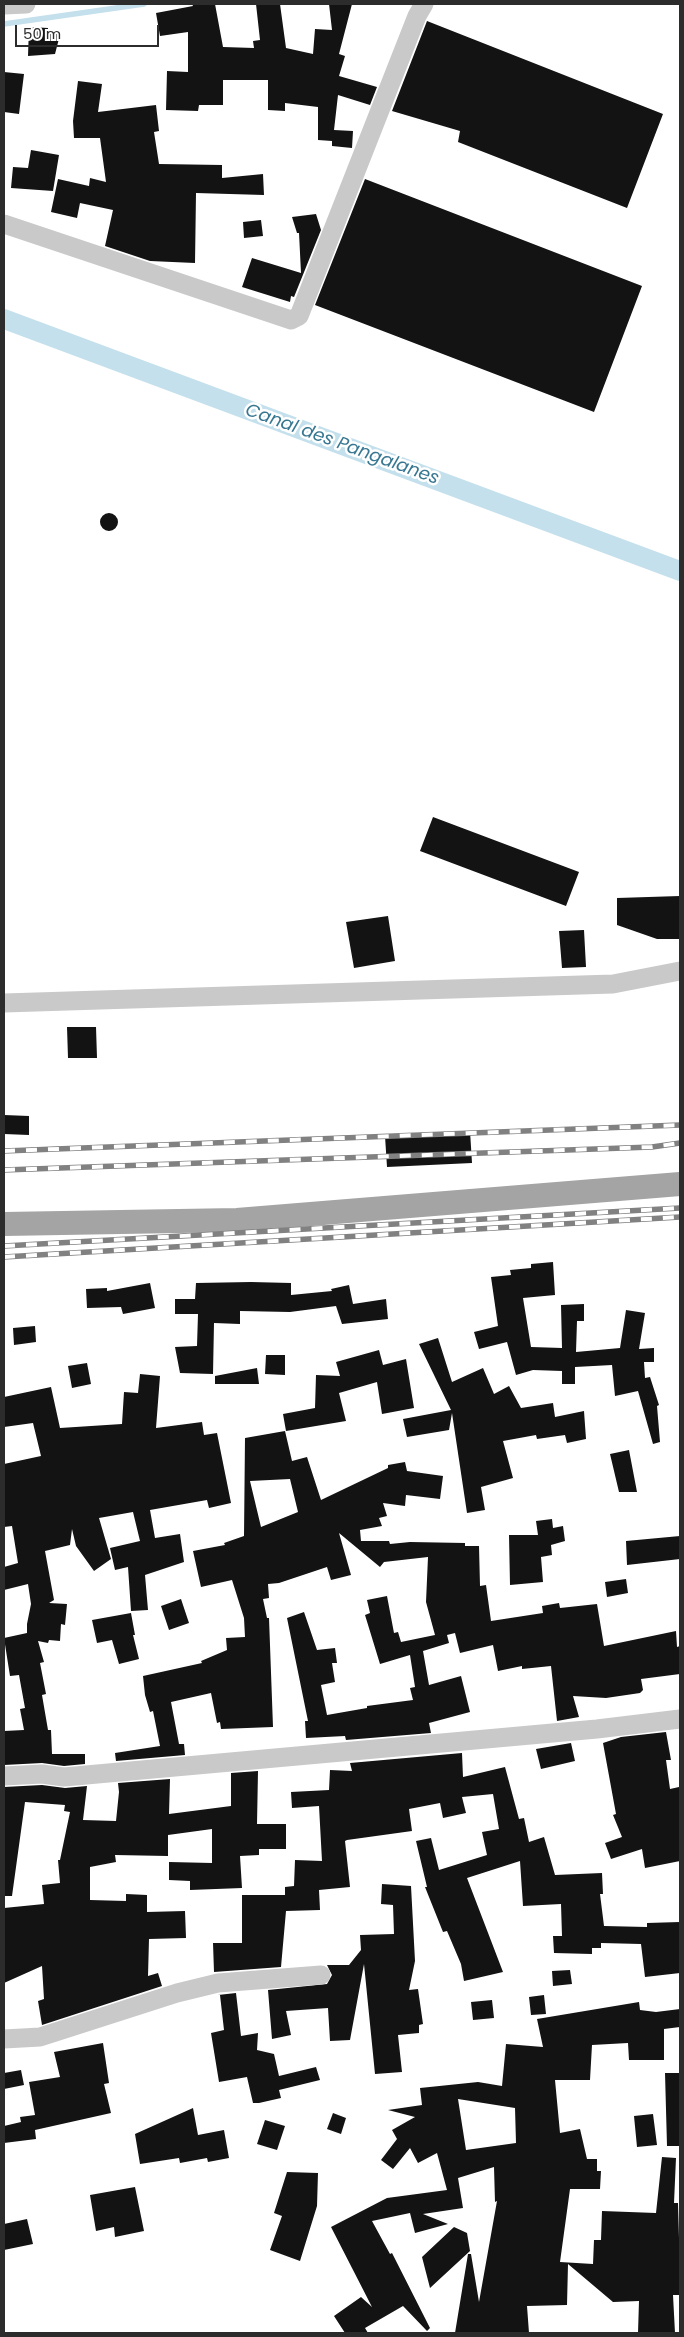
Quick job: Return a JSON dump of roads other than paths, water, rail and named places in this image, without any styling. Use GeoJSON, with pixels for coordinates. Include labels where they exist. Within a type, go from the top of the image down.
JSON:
{"type":"FeatureCollection","features":[{"type":"Feature","properties":{"kind":"main road"},"geometry":{"type":"LineString","coordinates":[[4,1224],[237,1220],[680,1184]]}},
{"type":"Feature","properties":{"kind":"street"},"geometry":{"type":"LineString","coordinates":[[4,6],[26,4]]}},
{"type":"Feature","properties":{"kind":"street"},"geometry":{"type":"LineString","coordinates":[[4,224],[291,320],[299,316],[417,16],[424,4]]}},
{"type":"Feature","properties":{"kind":"street"},"geometry":{"type":"LineString","coordinates":[[4,1003],[613,984],[680,971]]}},
{"type":"Feature","properties":{"kind":"street"},"geometry":{"type":"LineString","coordinates":[[4,1776],[42,1774],[64,1777],[267,1760],[596,1729],[680,1719]]}},
{"type":"Feature","properties":{"kind":"street"},"geometry":{"type":"LineString","coordinates":[[4,2039],[40,2037],[218,1983],[321,1975]]}},
{"type":"Feature","properties":{"kind":"waterway"},"geometry":{"type":"LineString","coordinates":[[4,24],[144,4]]}},
{"type":"Feature","properties":{"kind":"waterway","name":"Canal des Pangalanes"},"geometry":{"type":"LineString","coordinates":[[4,319],[680,571]]}},
{"type":"Feature","properties":{"kind":"railway"},"geometry":{"type":"LineString","coordinates":[[4,1151],[680,1125]]}},
{"type":"Feature","properties":{"kind":"railway"},"geometry":{"type":"LineString","coordinates":[[4,1170],[652,1147],[680,1143]]}},
{"type":"Feature","properties":{"kind":"railway"},"geometry":{"type":"LineString","coordinates":[[4,1246],[680,1208]]}},
{"type":"Feature","properties":{"kind":"railway"},"geometry":{"type":"LineString","coordinates":[[4,1257],[680,1217]]}}]}
